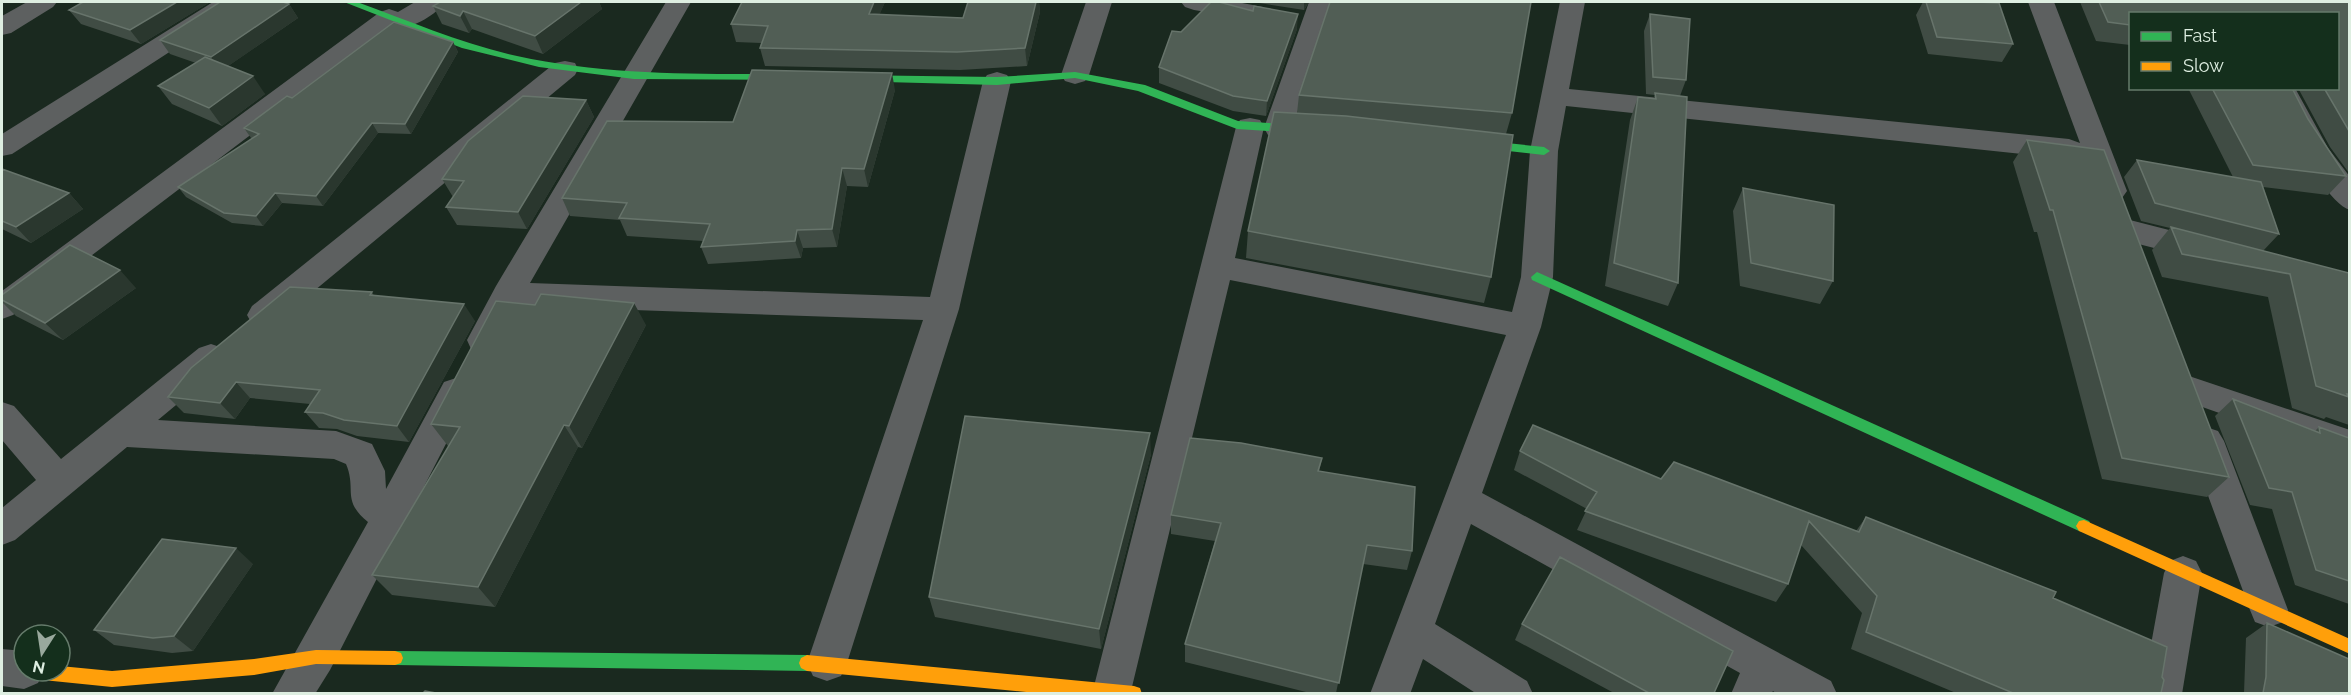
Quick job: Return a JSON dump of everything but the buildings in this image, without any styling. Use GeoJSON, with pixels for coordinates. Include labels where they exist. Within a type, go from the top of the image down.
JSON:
{"type":"FeatureCollection","features":[{"type":"Feature","properties":{"kind":"street"},"geometry":{"type":"LineString","coordinates":[[2,27],[44,2]]}},
{"type":"Feature","properties":{"kind":"street"},"geometry":{"type":"LineString","coordinates":[[2,147],[230,2]]}},
{"type":"Feature","properties":{"kind":"street"},"geometry":{"type":"LineString","coordinates":[[349,2],[508,58],[565,69],[637,77],[805,77]]}},
{"type":"Feature","properties":{"kind":"street"},"geometry":{"type":"LineString","coordinates":[[2,307],[395,19],[432,2]]}},
{"type":"Feature","properties":{"kind":"street"},"geometry":{"type":"LineString","coordinates":[[292,693],[316,657],[507,294],[556,208],[637,77],[678,2]]}},
{"type":"Feature","properties":{"kind":"street"},"geometry":{"type":"LineString","coordinates":[[1075,75],[1099,2]]}},
{"type":"Feature","properties":{"kind":"street"},"geometry":{"type":"LineString","coordinates":[[72,675],[112,679],[254,667],[316,657],[826,663],[1123,692],[1218,266],[1303,15],[1194,2]]}},
{"type":"Feature","properties":{"kind":"street"},"geometry":{"type":"LineString","coordinates":[[1390,693],[1525,327],[1537,278],[1544,151],[1572,2]]}},
{"type":"Feature","properties":{"kind":"street"},"geometry":{"type":"LineString","coordinates":[[2041,2],[2138,261]]}},
{"type":"Feature","properties":{"kind":"street"},"geometry":{"type":"LineString","coordinates":[[2,529],[565,69]]}},
{"type":"Feature","properties":{"kind":"street"},"geometry":{"type":"LineString","coordinates":[[829,77],[997,81],[1075,75],[1141,88],[1237,125],[1332,131]]}},
{"type":"Feature","properties":{"kind":"street"},"geometry":{"type":"LineString","coordinates":[[826,663],[943,309],[997,81]]}},
{"type":"Feature","properties":{"kind":"street"},"geometry":{"type":"LineString","coordinates":[[2282,90],[2316,152],[2349,200]]}},
{"type":"Feature","properties":{"kind":"street"},"geometry":{"type":"LineString","coordinates":[[1555,96],[2098,152]]}},
{"type":"Feature","properties":{"kind":"street"},"geometry":{"type":"LineString","coordinates":[[1458,142],[1544,151]]}},
{"type":"Feature","properties":{"kind":"street"},"geometry":{"type":"LineString","coordinates":[[2126,230],[2238,259]]}},
{"type":"Feature","properties":{"kind":"street"},"geometry":{"type":"LineString","coordinates":[[1218,266],[1525,327]]}},
{"type":"Feature","properties":{"kind":"street"},"geometry":{"type":"LineString","coordinates":[[1537,278],[2183,573],[2349,646]]}},
{"type":"Feature","properties":{"kind":"street"},"geometry":{"type":"LineString","coordinates":[[507,294],[943,309]]}},
{"type":"Feature","properties":{"kind":"street"},"geometry":{"type":"LineString","coordinates":[[2174,356],[2269,610]]}},
{"type":"Feature","properties":{"kind":"street"},"geometry":{"type":"LineString","coordinates":[[2186,388],[2349,445]]}},
{"type":"Feature","properties":{"kind":"street"},"geometry":{"type":"LineString","coordinates":[[2,416],[59,482]]}},
{"type":"Feature","properties":{"kind":"street"},"geometry":{"type":"LineString","coordinates":[[119,432],[336,445],[360,454],[367,471],[368,501],[389,518]]}},
{"type":"Feature","properties":{"kind":"street"},"geometry":{"type":"LineString","coordinates":[[1461,500],[1757,679],[1817,693]]}},
{"type":"Feature","properties":{"kind":"street"},"geometry":{"type":"LineString","coordinates":[[2162,693],[2183,573]]}},
{"type":"Feature","properties":{"kind":"street"},"geometry":{"type":"LineString","coordinates":[[1413,631],[1513,693]]}},
{"type":"Feature","properties":{"kind":"traffic: fast"},"geometry":{"type":"LineString","coordinates":[[349,2],[442,37],[514,59],[539,64],[634,76],[793,77]]}},
{"type":"Feature","properties":{"kind":"traffic: fast"},"geometry":{"type":"LineString","coordinates":[[847,78],[997,81],[1075,75],[1141,88],[1237,125],[1315,130]]}},
{"type":"Feature","properties":{"kind":"traffic: fast"},"geometry":{"type":"LineString","coordinates":[[1468,143],[1544,151]]}},
{"type":"Feature","properties":{"kind":"traffic: fast"},"geometry":{"type":"LineString","coordinates":[[1537,277],[2084,526]]}},
{"type":"Feature","properties":{"kind":"traffic: fast"},"geometry":{"type":"LineString","coordinates":[[395,658],[807,663]]}},
{"type":"Feature","properties":{"kind":"traffic: slow"},"geometry":{"type":"LineString","coordinates":[[2084,526],[2350,647]]}},
{"type":"Feature","properties":{"kind":"traffic: slow"},"geometry":{"type":"LineString","coordinates":[[72,675],[112,679],[254,667],[316,657],[395,658]]}},
{"type":"Feature","properties":{"kind":"traffic: slow"},"geometry":{"type":"LineString","coordinates":[[807,663],[1134,694]]}}]}
